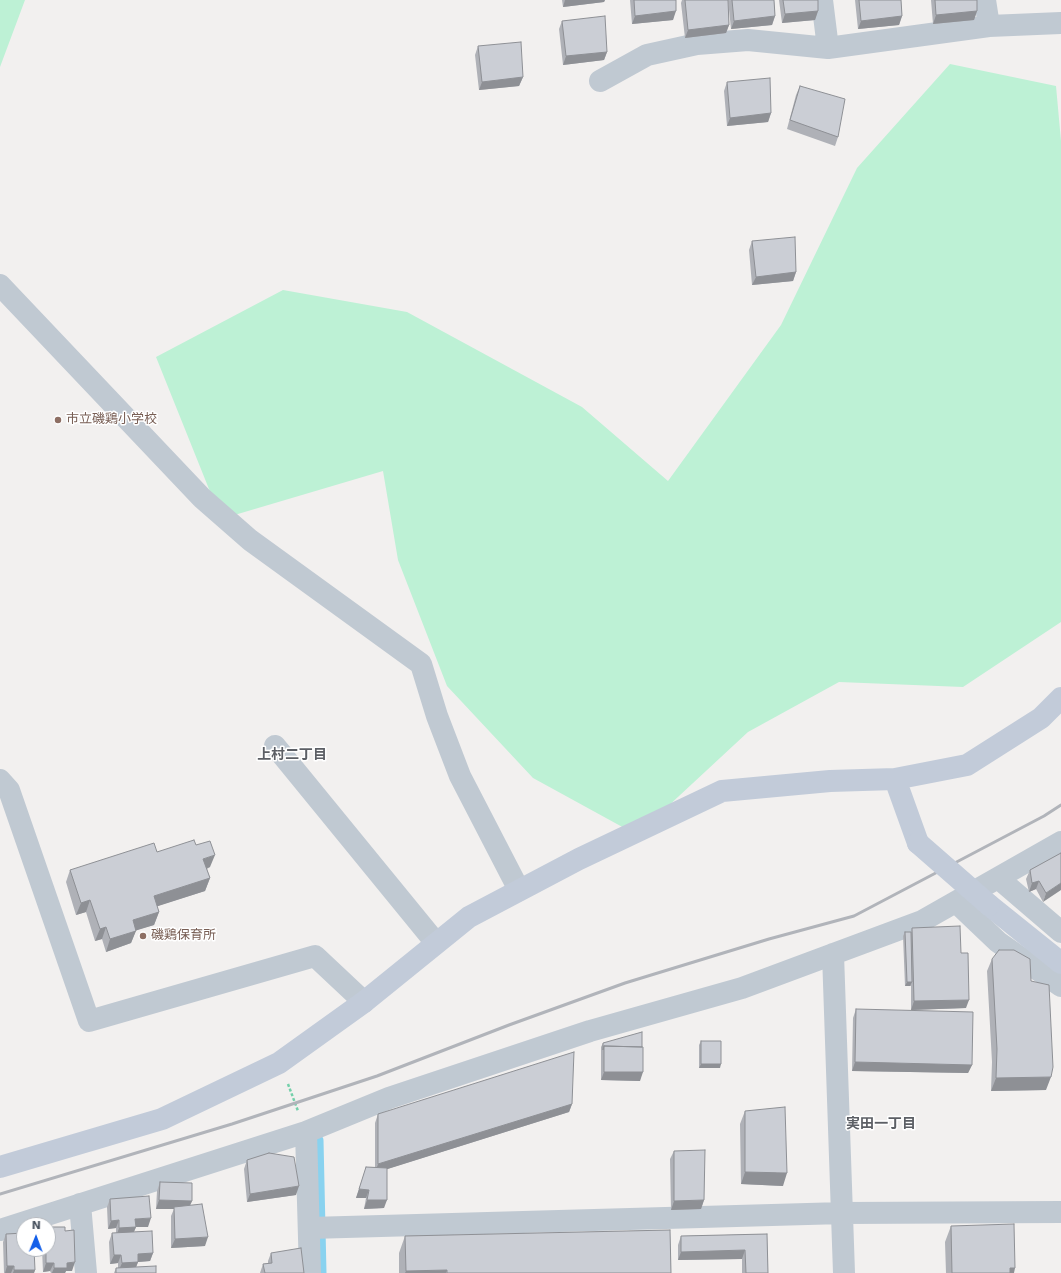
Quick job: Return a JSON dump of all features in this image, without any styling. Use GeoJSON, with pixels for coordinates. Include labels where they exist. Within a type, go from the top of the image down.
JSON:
{"type":"FeatureCollection","features":[{"type":"Feature","properties":{"kind":"street"},"geometry":{"type":"LineString","coordinates":[[822,0],[828,48]]}},
{"type":"Feature","properties":{"kind":"street"},"geometry":{"type":"LineString","coordinates":[[985,0],[989,26]]}},
{"type":"Feature","properties":{"kind":"street"},"geometry":{"type":"LineString","coordinates":[[600,81],[647,55],[696,44],[748,40],[828,48],[989,26],[1061,23]]}},
{"type":"Feature","properties":{"kind":"street"},"geometry":{"type":"LineString","coordinates":[[0,285],[202,498],[250,540],[421,664],[436,716],[460,776],[519,890]]}},
{"type":"Feature","properties":{"kind":"street"},"geometry":{"type":"LineString","coordinates":[[0,1167],[162,1119],[279,1063],[364,1002],[469,917],[586,856],[722,791],[830,781],[895,778],[967,765],[1041,718],[1061,698]]}},
{"type":"Feature","properties":{"kind":"street"},"geometry":{"type":"LineString","coordinates":[[275,746],[436,943]]}},
{"type":"Feature","properties":{"kind":"street"},"geometry":{"type":"LineString","coordinates":[[895,778],[918,843],[989,905],[1061,963]]}},
{"type":"Feature","properties":{"kind":"street"},"geometry":{"type":"LineString","coordinates":[[0,780],[9,790],[89,1021],[315,956],[364,1002]]}},
{"type":"Feature","properties":{"kind":"street"},"geometry":{"type":"LineString","coordinates":[[0,1230],[306,1132],[397,1095],[590,1031],[742,988],[922,921],[1061,842]]}},
{"type":"Feature","properties":{"kind":"street"},"geometry":{"type":"LineString","coordinates":[[998,878],[1061,932]]}},
{"type":"Feature","properties":{"kind":"street"},"geometry":{"type":"LineString","coordinates":[[956,902],[998,942],[1061,986]]}},
{"type":"Feature","properties":{"kind":"street"},"geometry":{"type":"LineString","coordinates":[[833,954],[844,1273]]}},
{"type":"Feature","properties":{"kind":"street"},"geometry":{"type":"LineString","coordinates":[[306,1132],[310,1228],[310,1273]]}},
{"type":"Feature","properties":{"kind":"street"},"geometry":{"type":"LineString","coordinates":[[80,1204],[86,1273]]}},
{"type":"Feature","properties":{"kind":"street"},"geometry":{"type":"LineString","coordinates":[[310,1228],[843,1213],[1061,1212]]}},
{"type":"Feature","properties":{"kind":"path"},"geometry":{"type":"LineString","coordinates":[[279,1063],[306,1132]]}},
{"type":"Feature","properties":{"kind":"green space"},"geometry":{"type":"Polygon","coordinates":[[[0,0],[25,0],[0,67],[0,0]]]}},
{"type":"Feature","properties":{"kind":"green space"},"geometry":{"type":"Polygon","coordinates":[[[950,64],[1056,86],[1061,141],[1061,622],[963,687],[839,682],[748,732],[637,835],[533,778],[447,686],[398,560],[383,471],[221,519],[156,357],[283,290],[407,312],[582,407],[668,481],[781,325],[857,168],[950,64]]]}},
{"type":"Feature","properties":{"kind":"building"},"geometry":{"type":"Polygon","coordinates":[[[634,0],[676,0],[676,11],[635,16],[634,0]]]}},
{"type":"Feature","properties":{"kind":"building"},"geometry":{"type":"Polygon","coordinates":[[[685,0],[728,0],[729,25],[688,30],[685,0]]]}},
{"type":"Feature","properties":{"kind":"building"},"geometry":{"type":"Polygon","coordinates":[[[732,0],[774,0],[775,16],[734,21],[732,0]]]}},
{"type":"Feature","properties":{"kind":"building"},"geometry":{"type":"Polygon","coordinates":[[[783,0],[818,0],[818,11],[785,14],[783,0]]]}},
{"type":"Feature","properties":{"kind":"building"},"geometry":{"type":"Polygon","coordinates":[[[859,0],[901,0],[902,16],[861,21],[859,0]]]}},
{"type":"Feature","properties":{"kind":"building"},"geometry":{"type":"Polygon","coordinates":[[[935,0],[977,0],[977,11],[936,15],[935,0]]]}},
{"type":"Feature","properties":{"kind":"building"},"geometry":{"type":"Polygon","coordinates":[[[605,16],[607,52],[566,56],[562,21],[605,16]]]}},
{"type":"Feature","properties":{"kind":"building"},"geometry":{"type":"Polygon","coordinates":[[[521,42],[523,77],[482,82],[478,46],[521,42]]]}},
{"type":"Feature","properties":{"kind":"building"},"geometry":{"type":"Polygon","coordinates":[[[770,78],[771,113],[730,118],[727,82],[770,78]]]}},
{"type":"Feature","properties":{"kind":"building"},"geometry":{"type":"Polygon","coordinates":[[[800,86],[845,99],[838,137],[790,120],[800,86]]]}},
{"type":"Feature","properties":{"kind":"building"},"geometry":{"type":"Polygon","coordinates":[[[795,237],[796,272],[756,277],[752,241],[795,237]]]}},
{"type":"Feature","properties":{"kind":"building"},"geometry":{"type":"Polygon","coordinates":[[[194,840],[196,845],[210,841],[215,855],[203,859],[210,878],[154,896],[159,912],[133,920],[136,931],[110,939],[106,927],[100,929],[90,900],[81,903],[70,870],[154,843],[157,852],[194,840]]]}},
{"type":"Feature","properties":{"kind":"building"},"geometry":{"type":"Polygon","coordinates":[[[1061,853],[1061,883],[1046,893],[1039,881],[1032,883],[1030,870],[1061,853]]]}},
{"type":"Feature","properties":{"kind":"building"},"geometry":{"type":"Polygon","coordinates":[[[960,926],[961,953],[968,953],[969,1000],[914,1001],[912,928],[960,926]]]}},
{"type":"Feature","properties":{"kind":"building"},"geometry":{"type":"Polygon","coordinates":[[[905,932],[911,932],[912,982],[907,982],[905,932]]]}},
{"type":"Feature","properties":{"kind":"building"},"geometry":{"type":"Polygon","coordinates":[[[999,950],[1014,950],[1030,959],[1031,981],[1049,985],[1053,1067],[1051,1077],[996,1078],[997,1049],[992,959],[999,950]]]}},
{"type":"Feature","properties":{"kind":"building"},"geometry":{"type":"Polygon","coordinates":[[[856,1009],[973,1012],[972,1065],[855,1062],[856,1009]]]}},
{"type":"Feature","properties":{"kind":"building"},"geometry":{"type":"Polygon","coordinates":[[[642,1032],[642,1047],[604,1046],[603,1050],[603,1043],[642,1032]]]}},
{"type":"Feature","properties":{"kind":"building"},"geometry":{"type":"Polygon","coordinates":[[[701,1041],[721,1041],[721,1064],[701,1064],[701,1041]]]}},
{"type":"Feature","properties":{"kind":"building"},"geometry":{"type":"Polygon","coordinates":[[[604,1046],[643,1047],[643,1072],[604,1072],[604,1046]]]}},
{"type":"Feature","properties":{"kind":"building"},"geometry":{"type":"Polygon","coordinates":[[[574,1052],[572,1104],[378,1164],[378,1114],[574,1052]]]}},
{"type":"Feature","properties":{"kind":"building"},"geometry":{"type":"Polygon","coordinates":[[[785,1107],[787,1173],[745,1172],[745,1111],[785,1107]]]}},
{"type":"Feature","properties":{"kind":"building"},"geometry":{"type":"Polygon","coordinates":[[[705,1150],[704,1200],[674,1201],[674,1151],[705,1150]]]}},
{"type":"Feature","properties":{"kind":"building"},"geometry":{"type":"Polygon","coordinates":[[[269,1153],[294,1157],[299,1186],[250,1194],[247,1160],[269,1153]]]}},
{"type":"Feature","properties":{"kind":"building"},"geometry":{"type":"Polygon","coordinates":[[[366,1167],[387,1168],[387,1200],[367,1200],[369,1190],[359,1189],[366,1167]]]}},
{"type":"Feature","properties":{"kind":"building"},"geometry":{"type":"Polygon","coordinates":[[[160,1182],[192,1183],[192,1201],[159,1200],[160,1182]]]}},
{"type":"Feature","properties":{"kind":"building"},"geometry":{"type":"Polygon","coordinates":[[[149,1196],[151,1218],[135,1219],[136,1227],[119,1228],[119,1220],[111,1221],[110,1199],[149,1196]]]}},
{"type":"Feature","properties":{"kind":"building"},"geometry":{"type":"Polygon","coordinates":[[[202,1204],[208,1237],[175,1239],[174,1207],[202,1204]]]}},
{"type":"Feature","properties":{"kind":"building"},"geometry":{"type":"Polygon","coordinates":[[[1014,1224],[1015,1268],[1010,1268],[1010,1273],[952,1273],[951,1226],[1014,1224]]]}},
{"type":"Feature","properties":{"kind":"building"},"geometry":{"type":"Polygon","coordinates":[[[56,1227],[65,1227],[65,1231],[74,1230],[75,1262],[67,1263],[67,1268],[54,1268],[54,1263],[46,1263],[46,1257],[56,1257],[56,1227]]]}},
{"type":"Feature","properties":{"kind":"building"},"geometry":{"type":"Polygon","coordinates":[[[670,1230],[671,1273],[447,1273],[447,1270],[406,1271],[405,1236],[670,1230]]]}},
{"type":"Feature","properties":{"kind":"building"},"geometry":{"type":"Polygon","coordinates":[[[152,1231],[153,1253],[138,1254],[138,1262],[122,1263],[121,1255],[114,1255],[112,1233],[152,1231]]]}},
{"type":"Feature","properties":{"kind":"building"},"geometry":{"type":"Polygon","coordinates":[[[16,1233],[16,1257],[34,1257],[35,1270],[14,1270],[14,1266],[7,1266],[6,1234],[16,1233]]]}},
{"type":"Feature","properties":{"kind":"building"},"geometry":{"type":"Polygon","coordinates":[[[767,1234],[768,1273],[746,1273],[745,1250],[681,1252],[681,1236],[767,1234]]]}},
{"type":"Feature","properties":{"kind":"building"},"geometry":{"type":"Polygon","coordinates":[[[301,1248],[304,1273],[265,1273],[263,1264],[272,1263],[271,1253],[301,1248]]]}},
{"type":"Feature","properties":{"kind":"building"},"geometry":{"type":"Polygon","coordinates":[[[156,1266],[156,1273],[116,1273],[116,1268],[156,1266]]]}},
{"type":"Feature","properties":{"kind":"waterway"},"geometry":{"type":"LineString","coordinates":[[320,1140],[323,1273]]}},
{"type":"Feature","properties":{"kind":"railway"},"geometry":{"type":"LineString","coordinates":[[0,1194],[232,1124],[377,1076],[509,1025],[625,983],[769,939],[854,916],[1044,816],[1061,805]]}},
{"type":"Feature","properties":{"kind":"place","name":"市立磯鶏小学校"},"geometry":{"type":"Point","coordinates":[58,420]}},
{"type":"Feature","properties":{"kind":"place","name":"磯鶏保育所"},"geometry":{"type":"Point","coordinates":[143,936]}},
{"type":"Feature","properties":{"kind":"district","name":"上村二丁目"},"geometry":{"type":"Point","coordinates":[292,755]}},
{"type":"Feature","properties":{"kind":"district","name":"実田一丁目"},"geometry":{"type":"Point","coordinates":[881,1124]}}]}
